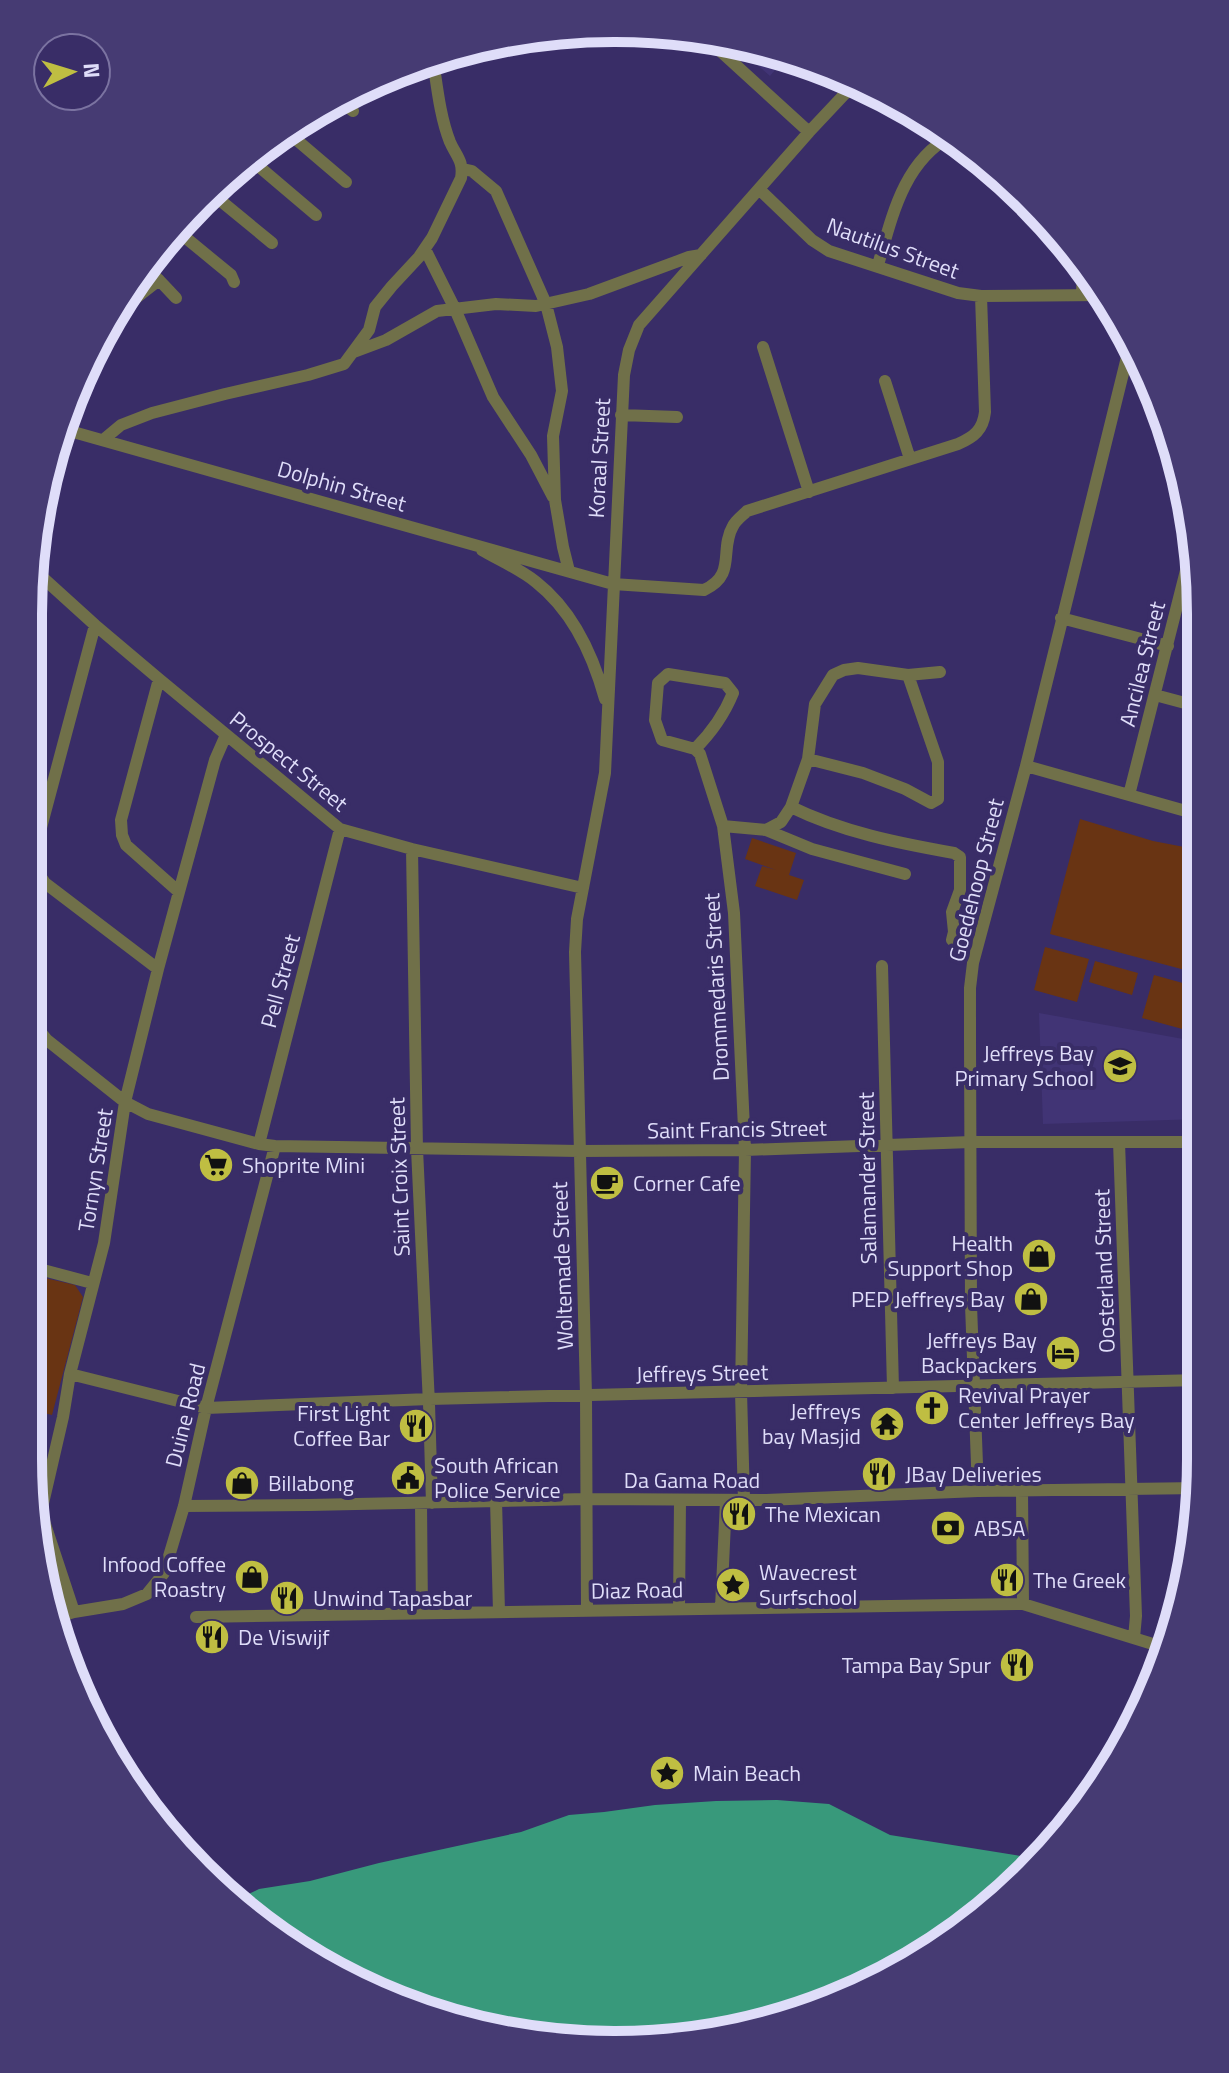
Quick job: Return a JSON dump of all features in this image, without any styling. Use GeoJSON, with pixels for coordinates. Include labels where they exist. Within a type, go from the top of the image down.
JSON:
{"type":"FeatureCollection","features":[{"type":"Feature","properties":{"kind":"street"},"geometry":{"type":"LineString","coordinates":[[722,52],[809,132]]}},
{"type":"Feature","properties":{"kind":"street"},"geometry":{"type":"LineString","coordinates":[[103,440],[121,425],[152,413],[344,364],[369,330],[375,307],[425,249],[453,197],[463,169],[450,143],[435,71]]}},
{"type":"Feature","properties":{"kind":"street","name":"Koraal Street"},"geometry":{"type":"LineString","coordinates":[[577,919],[605,773],[621,415],[629,350],[639,325],[847,92]]}},
{"type":"Feature","properties":{"kind":"street"},"geometry":{"type":"LineString","coordinates":[[349,108],[353,111]]}},
{"type":"Feature","properties":{"kind":"street"},"geometry":{"type":"LineString","coordinates":[[295,139],[346,182]]}},
{"type":"Feature","properties":{"kind":"street"},"geometry":{"type":"LineString","coordinates":[[878,265],[895,205],[918,161],[941,144]]}},
{"type":"Feature","properties":{"kind":"street"},"geometry":{"type":"LineString","coordinates":[[258,166],[316,215]]}},
{"type":"Feature","properties":{"kind":"street"},"geometry":{"type":"LineString","coordinates":[[463,169],[472,171],[496,191],[546,304],[557,347],[562,391],[553,436],[555,500],[569,571]]}},
{"type":"Feature","properties":{"kind":"street","name":"Nautilus Street"},"geometry":{"type":"LineString","coordinates":[[759,189],[812,240],[829,251],[958,293],[981,296],[1090,295]]}},
{"type":"Feature","properties":{"kind":"street"},"geometry":{"type":"LineString","coordinates":[[220,200],[272,243]]}},
{"type":"Feature","properties":{"kind":"street"},"geometry":{"type":"LineString","coordinates":[[184,237],[231,275],[234,282]]}},
{"type":"Feature","properties":{"kind":"street"},"geometry":{"type":"LineString","coordinates":[[425,249],[493,397],[531,455],[555,500]]}},
{"type":"Feature","properties":{"kind":"street"},"geometry":{"type":"LineString","coordinates":[[354,352],[386,340],[437,311],[496,304],[546,304],[589,294],[701,255]]}},
{"type":"Feature","properties":{"kind":"street"},"geometry":{"type":"LineString","coordinates":[[153,275],[176,298]]}},
{"type":"Feature","properties":{"kind":"street"},"geometry":{"type":"LineString","coordinates":[[138,297],[159,280]]}},
{"type":"Feature","properties":{"kind":"street"},"geometry":{"type":"LineString","coordinates":[[1082,284],[1082,295]]}},
{"type":"Feature","properties":{"kind":"street"},"geometry":{"type":"LineString","coordinates":[[763,347],[809,492],[970,439],[978,433],[985,412],[981,296]]}},
{"type":"Feature","properties":{"kind":"street","name":"Goedehoop Street"},"geometry":{"type":"LineString","coordinates":[[978,1491],[971,1305],[970,988],[973,963],[1026,766],[1127,358]]}},
{"type":"Feature","properties":{"kind":"street"},"geometry":{"type":"LineString","coordinates":[[885,381],[910,459]]}},
{"type":"Feature","properties":{"kind":"street"},"geometry":{"type":"LineString","coordinates":[[621,415],[677,417]]}},
{"type":"Feature","properties":{"kind":"street","name":"Dolphin Street"},"geometry":{"type":"LineString","coordinates":[[72,431],[613,584],[704,590],[714,586],[721,579],[731,530],[736,521],[747,511],[809,492]]}},
{"type":"Feature","properties":{"kind":"street"},"geometry":{"type":"LineString","coordinates":[[467,541],[533,580],[556,602],[578,629],[600,681],[609,714]]}},
{"type":"Feature","properties":{"kind":"street","name":"Ancilea Street"},"geometry":{"type":"LineString","coordinates":[[1129,795],[1186,576]]}},
{"type":"Feature","properties":{"kind":"street","name":"Prospect Street"},"geometry":{"type":"LineString","coordinates":[[43,578],[95,625],[340,829],[412,849],[583,888]]}},
{"type":"Feature","properties":{"kind":"street"},"geometry":{"type":"LineString","coordinates":[[1061,618],[1168,646]]}},
{"type":"Feature","properties":{"kind":"street"},"geometry":{"type":"LineString","coordinates":[[42,824],[95,625]]}},
{"type":"Feature","properties":{"kind":"street"},"geometry":{"type":"LineString","coordinates":[[766,830],[781,822],[791,807],[808,759],[815,704],[833,675],[858,668],[908,675],[940,672]]}},
{"type":"Feature","properties":{"kind":"street"},"geometry":{"type":"LineString","coordinates":[[668,674],[725,683],[733,693],[711,734],[695,749],[662,740],[655,720],[658,683],[668,674]]}},
{"type":"Feature","properties":{"kind":"street"},"geometry":{"type":"LineString","coordinates":[[808,759],[863,773],[931,803],[935,802],[938,799],[938,762],[908,675]]}},
{"type":"Feature","properties":{"kind":"street"},"geometry":{"type":"LineString","coordinates":[[159,679],[121,820],[122,835],[126,845],[179,892]]}},
{"type":"Feature","properties":{"kind":"street"},"geometry":{"type":"LineString","coordinates":[[1155,695],[1187,704]]}},
{"type":"Feature","properties":{"kind":"street","name":"Tornyn Street"},"geometry":{"type":"LineString","coordinates":[[43,1495],[104,1243],[125,1102],[215,760],[226,735]]}},
{"type":"Feature","properties":{"kind":"street","name":"Drommedaris Street"},"geometry":{"type":"LineString","coordinates":[[695,749],[700,754],[723,826],[734,913],[745,1150],[741,1392],[744,1500]]}},
{"type":"Feature","properties":{"kind":"street"},"geometry":{"type":"LineString","coordinates":[[1026,766],[1187,811]]}},
{"type":"Feature","properties":{"kind":"street"},"geometry":{"type":"LineString","coordinates":[[791,807],[818,820],[960,857],[960,890],[952,912],[952,940]]}},
{"type":"Feature","properties":{"kind":"street"},"geometry":{"type":"LineString","coordinates":[[723,826],[766,830],[812,849],[905,874]]}},
{"type":"Feature","properties":{"kind":"street","name":"Pell Street"},"geometry":{"type":"LineString","coordinates":[[259,1144],[340,829]]}},
{"type":"Feature","properties":{"kind":"street","name":"Saint Croix Street"},"geometry":{"type":"LineString","coordinates":[[412,849],[417,1149],[429,1399],[422,1613]]}},
{"type":"Feature","properties":{"kind":"street"},"geometry":{"type":"LineString","coordinates":[[42,878],[158,969]]}},
{"type":"Feature","properties":{"kind":"street","name":"Woltemade Street"},"geometry":{"type":"LineString","coordinates":[[577,919],[575,952],[586,1395],[587,1611]]}},
{"type":"Feature","properties":{"kind":"street","name":"Salamander Street"},"geometry":{"type":"LineString","coordinates":[[882,966],[893,1388]]}},
{"type":"Feature","properties":{"kind":"street","name":"Saint Francis Street"},"geometry":{"type":"LineString","coordinates":[[42,1035],[125,1102],[148,1114],[275,1146],[579,1151],[745,1150],[971,1142],[1187,1142]]}},
{"type":"Feature","properties":{"kind":"street","name":"Oosterland Street"},"geometry":{"type":"LineString","coordinates":[[1119,1142],[1129,1381],[1136,1616],[1134,1638]]}},
{"type":"Feature","properties":{"kind":"street","name":"Duine Road"},"geometry":{"type":"LineString","coordinates":[[64,1615],[123,1604],[147,1594],[164,1573],[184,1506],[206,1408],[275,1146]]}},
{"type":"Feature","properties":{"kind":"street"},"geometry":{"type":"LineString","coordinates":[[42,1270],[92,1283]]}},
{"type":"Feature","properties":{"kind":"street","name":"Jeffreys Street"},"geometry":{"type":"LineString","coordinates":[[70,1374],[206,1408],[429,1399],[1187,1380]]}},
{"type":"Feature","properties":{"kind":"street","name":"Da Gama Road"},"geometry":{"type":"LineString","coordinates":[[184,1506],[586,1499],[726,1501],[978,1491],[1186,1488]]}},
{"type":"Feature","properties":{"kind":"street"},"geometry":{"type":"LineString","coordinates":[[1022,1491],[1023,1604]]}},
{"type":"Feature","properties":{"kind":"street"},"geometry":{"type":"LineString","coordinates":[[496,1500],[499,1612]]}},
{"type":"Feature","properties":{"kind":"street"},"geometry":{"type":"LineString","coordinates":[[679,1609],[680,1501]]}},
{"type":"Feature","properties":{"kind":"street"},"geometry":{"type":"LineString","coordinates":[[721,1608],[726,1501]]}},
{"type":"Feature","properties":{"kind":"street","name":"Tornyn Street"},"geometry":{"type":"LineString","coordinates":[[47,1535],[74,1612]]}},
{"type":"Feature","properties":{"kind":"street","name":"Diaz Road"},"geometry":{"type":"LineString","coordinates":[[196,1617],[1023,1604],[1156,1645]]}},
{"type":"Feature","properties":{"kind":"shaded area"},"geometry":{"type":"Polygon","coordinates":[[[751,59],[778,66],[770,76],[751,59]]]}},
{"type":"Feature","properties":{"kind":"shaded area"},"geometry":{"type":"Polygon","coordinates":[[[1080,819],[1153,841],[1187,848],[1187,971],[1050,934],[1080,819]]]}},
{"type":"Feature","properties":{"kind":"shaded area"},"geometry":{"type":"Polygon","coordinates":[[[752,838],[796,853],[789,875],[804,880],[797,900],[755,886],[762,866],[776,870],[745,859],[752,838]]]}},
{"type":"Feature","properties":{"kind":"shaded area"},"geometry":{"type":"Polygon","coordinates":[[[1045,947],[1089,959],[1077,1002],[1034,990],[1045,947]]]}},
{"type":"Feature","properties":{"kind":"shaded area"},"geometry":{"type":"Polygon","coordinates":[[[1095,961],[1138,973],[1132,995],[1089,982],[1095,961]]]}},
{"type":"Feature","properties":{"kind":"shaded area"},"geometry":{"type":"Polygon","coordinates":[[[1154,975],[1187,984],[1186,1030],[1142,1018],[1154,975]]]}},
{"type":"Feature","properties":{"kind":"shaded area","name":"Jeffreys Bay Primary School"},"geometry":{"type":"Polygon","coordinates":[[[1039,1013],[1187,1040],[1187,1119],[1043,1124],[1039,1013]]]}},
{"type":"Feature","properties":{"kind":"shaded area"},"geometry":{"type":"Polygon","coordinates":[[[42,1277],[75,1285],[83,1297],[52,1415],[42,1412],[42,1277]]]}},
{"type":"Feature","properties":{"kind":"shaded area"},"geometry":{"type":"Polygon","coordinates":[[[777,1800],[829,1804],[890,1835],[1025,1857],[963,1913],[933,1935],[868,1972],[799,2001],[763,2011],[726,2020],[652,2030],[577,2030],[540,2026],[430,2001],[361,1972],[328,1954],[296,1935],[245,1896],[259,1889],[310,1881],[521,1832],[569,1815],[716,1801],[777,1800]]]}},
{"type":"Feature","properties":{"kind":"place","name":"Jeffreys Bay Primary School"},"geometry":{"type":"Point","coordinates":[1120,1066]}},
{"type":"Feature","properties":{"kind":"place","name":"Shoprite Mini"},"geometry":{"type":"Point","coordinates":[216,1165]}},
{"type":"Feature","properties":{"kind":"place","name":"Corner Cafe"},"geometry":{"type":"Point","coordinates":[607,1183]}},
{"type":"Feature","properties":{"kind":"place","name":"Health Support Shop"},"geometry":{"type":"Point","coordinates":[1039,1256]}},
{"type":"Feature","properties":{"kind":"place","name":"PEP Jeffreys Bay"},"geometry":{"type":"Point","coordinates":[1031,1299]}},
{"type":"Feature","properties":{"kind":"place","name":"Jeffreys Bay Backpackers"},"geometry":{"type":"Point","coordinates":[1063,1353]}},
{"type":"Feature","properties":{"kind":"place","name":"Revival Prayer Center Jeffreys Bay"},"geometry":{"type":"Point","coordinates":[932,1408]}},
{"type":"Feature","properties":{"kind":"place","name":"Jeffreys bay Masjid"},"geometry":{"type":"Point","coordinates":[887,1424]}},
{"type":"Feature","properties":{"kind":"place","name":"First Light Coffee Bar"},"geometry":{"type":"Point","coordinates":[416,1426]}},
{"type":"Feature","properties":{"kind":"place","name":"JBay Deliveries"},"geometry":{"type":"Point","coordinates":[879,1474]}},
{"type":"Feature","properties":{"kind":"place","name":"South African Police Service"},"geometry":{"type":"Point","coordinates":[408,1478]}},
{"type":"Feature","properties":{"kind":"place","name":"Billabong"},"geometry":{"type":"Point","coordinates":[242,1483]}},
{"type":"Feature","properties":{"kind":"place","name":"The Mexican"},"geometry":{"type":"Point","coordinates":[739,1514]}},
{"type":"Feature","properties":{"kind":"place","name":"ABSA"},"geometry":{"type":"Point","coordinates":[948,1528]}},
{"type":"Feature","properties":{"kind":"place","name":"Infood Coffee Roastry"},"geometry":{"type":"Point","coordinates":[252,1577]}},
{"type":"Feature","properties":{"kind":"place","name":"The Greek"},"geometry":{"type":"Point","coordinates":[1007,1580]}},
{"type":"Feature","properties":{"kind":"place","name":"Wavecrest Surfschool"},"geometry":{"type":"Point","coordinates":[733,1585]}},
{"type":"Feature","properties":{"kind":"place","name":"Unwind Tapasbar"},"geometry":{"type":"Point","coordinates":[287,1598]}},
{"type":"Feature","properties":{"kind":"place","name":"De Viswijf"},"geometry":{"type":"Point","coordinates":[212,1637]}},
{"type":"Feature","properties":{"kind":"place","name":"Tampa Bay Spur"},"geometry":{"type":"Point","coordinates":[1017,1665]}},
{"type":"Feature","properties":{"kind":"place","name":"Main Beach"},"geometry":{"type":"Point","coordinates":[667,1773]}}]}
